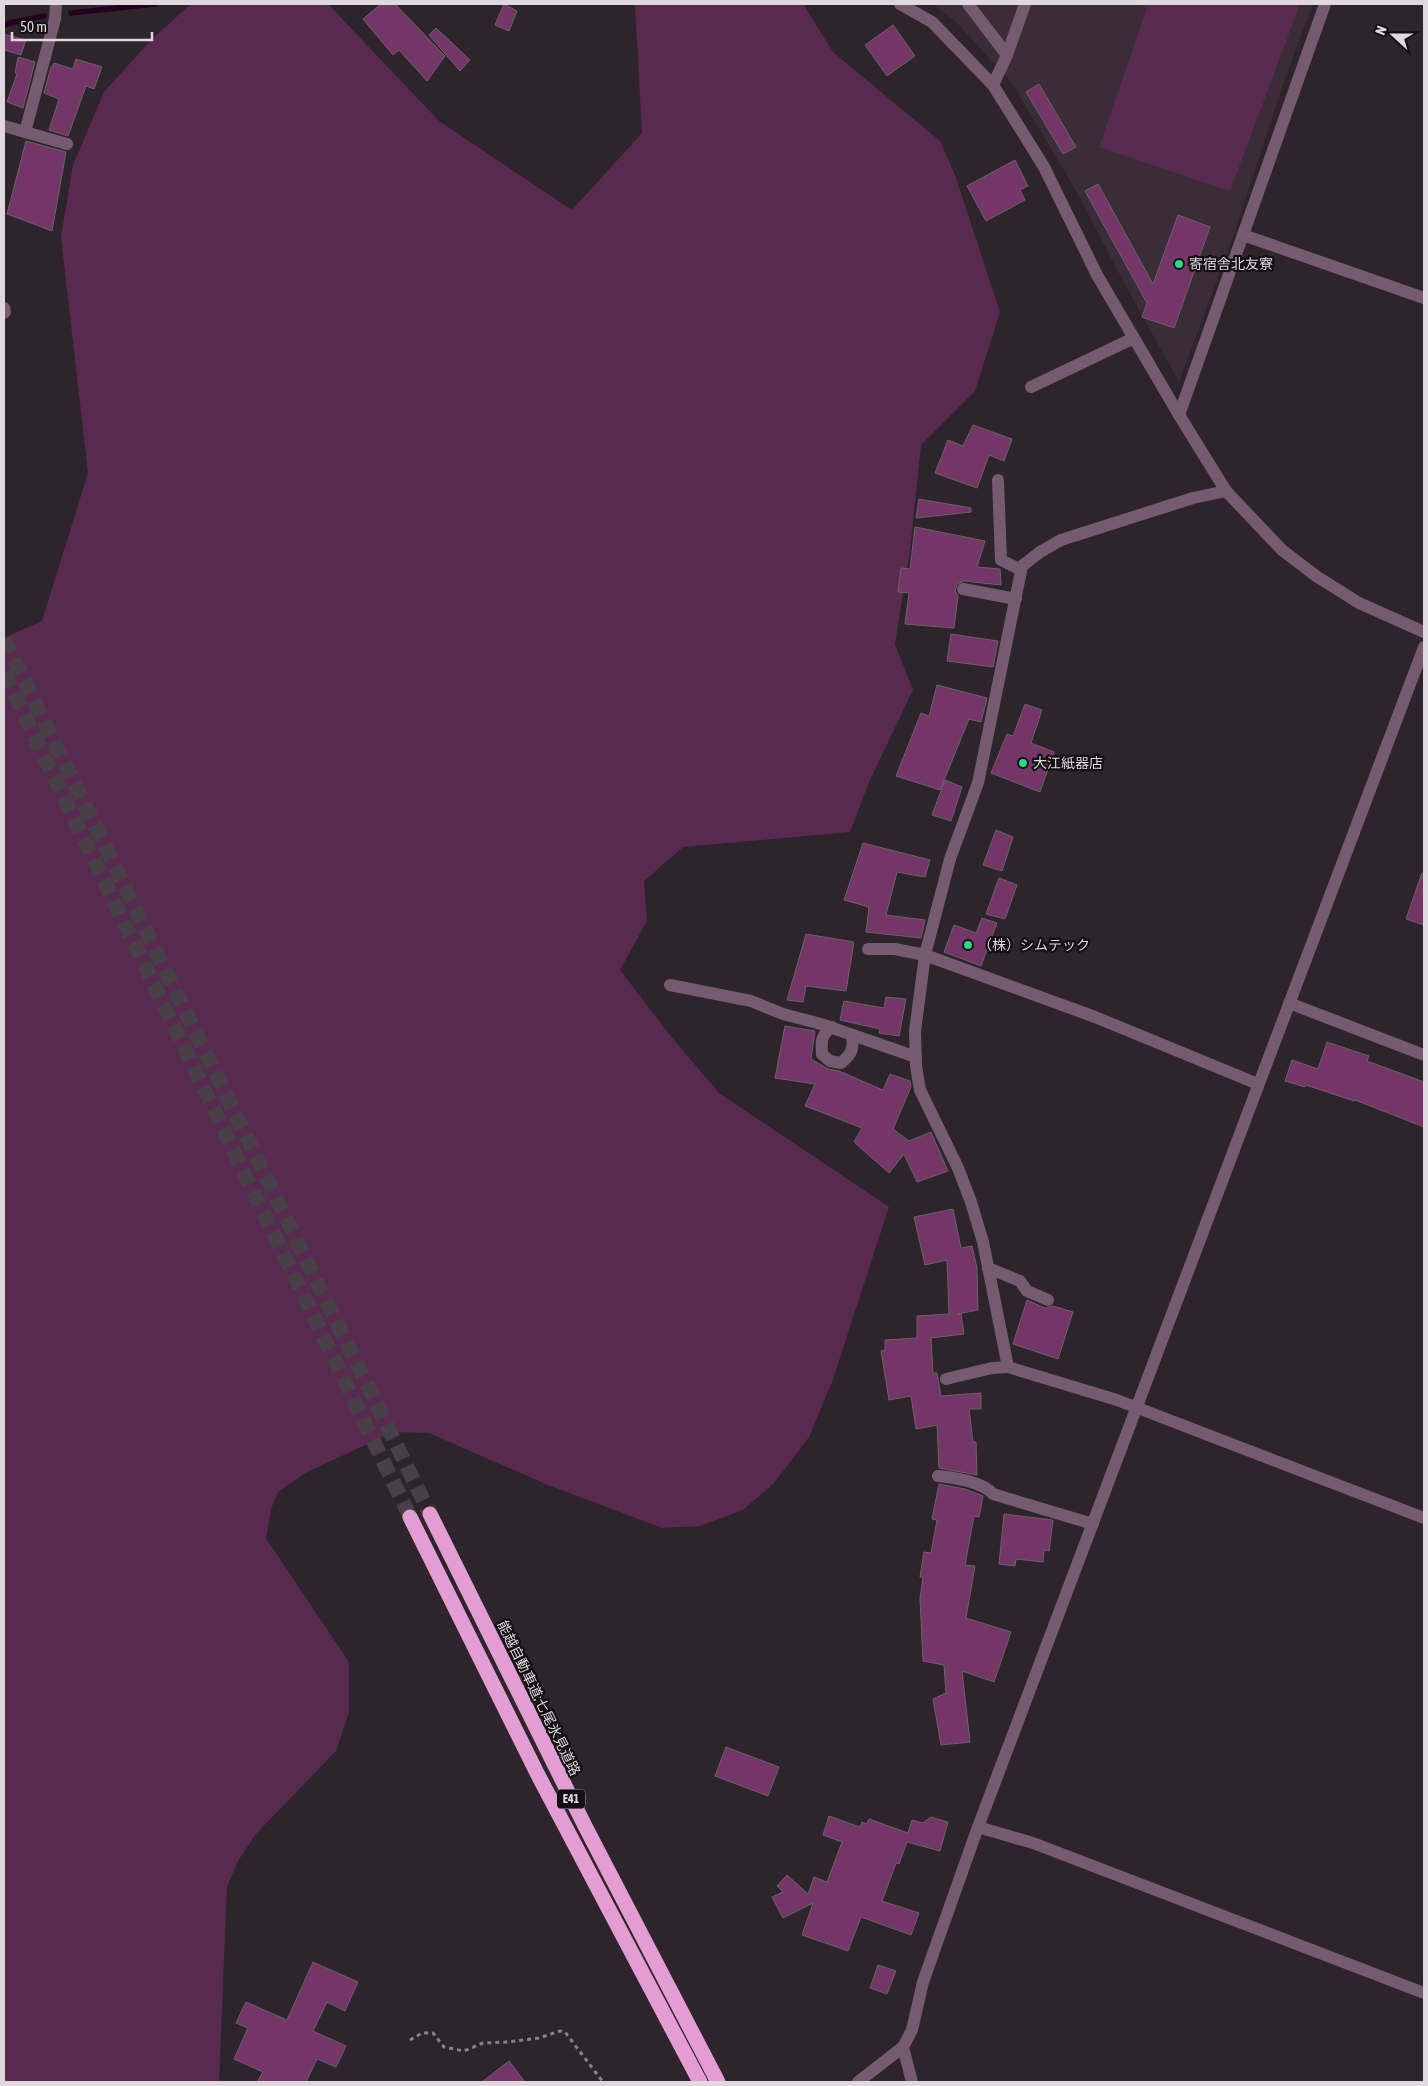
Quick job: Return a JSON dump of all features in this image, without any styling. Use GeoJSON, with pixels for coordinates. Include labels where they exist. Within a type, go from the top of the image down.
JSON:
{"type":"FeatureCollection","features":[{"type":"Feature","properties":{"kind":"highway","name":"能越自動車道;七尾氷見道路"},"geometry":{"type":"LineString","coordinates":[[430,1514],[584,1826],[718,2082]]}},
{"type":"Feature","properties":{"kind":"highway","name":"E41"},"geometry":{"type":"LineString","coordinates":[[410,1517],[538,1775],[700,2082]]}},
{"type":"Feature","properties":{"kind":"street"},"geometry":{"type":"LineString","coordinates":[[25,132],[55,19],[56,4]]}},
{"type":"Feature","properties":{"kind":"street"},"geometry":{"type":"LineString","coordinates":[[900,4],[932,22],[993,85],[1044,166],[1097,275],[1226,491],[1282,550],[1316,576],[1359,603],[1424,632]]}},
{"type":"Feature","properties":{"kind":"street"},"geometry":{"type":"LineString","coordinates":[[968,4],[1007,55]]}},
{"type":"Feature","properties":{"kind":"street"},"geometry":{"type":"LineString","coordinates":[[993,85],[1007,55],[1025,4]]}},
{"type":"Feature","properties":{"kind":"street"},"geometry":{"type":"LineString","coordinates":[[1179,415],[1325,4]]}},
{"type":"Feature","properties":{"kind":"street"},"geometry":{"type":"LineString","coordinates":[[4,126],[67,144]]}},
{"type":"Feature","properties":{"kind":"street"},"geometry":{"type":"LineString","coordinates":[[1243,235],[1424,298]]}},
{"type":"Feature","properties":{"kind":"street"},"geometry":{"type":"LineString","coordinates":[[4,308],[6,312],[4,313]]}},
{"type":"Feature","properties":{"kind":"street"},"geometry":{"type":"LineString","coordinates":[[1031,387],[1134,338]]}},
{"type":"Feature","properties":{"kind":"street"},"geometry":{"type":"LineString","coordinates":[[998,480],[1001,560],[1022,570]]}},
{"type":"Feature","properties":{"kind":"street"},"geometry":{"type":"LineString","coordinates":[[1008,1367],[988,1268],[971,1202],[958,1168],[920,1090],[915,1031],[925,955],[950,859],[978,783],[1022,566],[1040,552],[1061,540],[1193,498],[1226,491]]}},
{"type":"Feature","properties":{"kind":"street"},"geometry":{"type":"LineString","coordinates":[[963,589],[1016,599]]}},
{"type":"Feature","properties":{"kind":"street"},"geometry":{"type":"LineString","coordinates":[[858,2082],[903,2047],[912,2030],[924,1982],[978,1826],[1424,647]]}},
{"type":"Feature","properties":{"kind":"street"},"geometry":{"type":"LineString","coordinates":[[868,949],[895,949],[925,955],[1095,1017],[1258,1084]]}},
{"type":"Feature","properties":{"kind":"street"},"geometry":{"type":"LineString","coordinates":[[670,985],[751,1001],[783,1014],[832,1027],[916,1057]]}},
{"type":"Feature","properties":{"kind":"street"},"geometry":{"type":"LineString","coordinates":[[1289,1003],[1424,1055]]}},
{"type":"Feature","properties":{"kind":"street"},"geometry":{"type":"LineString","coordinates":[[832,1027],[824,1033],[821,1042],[822,1054],[830,1061],[840,1063],[848,1057],[854,1049],[852,1034]]}},
{"type":"Feature","properties":{"kind":"street"},"geometry":{"type":"LineString","coordinates":[[988,1268],[1020,1281],[1027,1291],[1048,1300]]}},
{"type":"Feature","properties":{"kind":"street"},"geometry":{"type":"LineString","coordinates":[[946,1379],[992,1368],[1008,1367],[1117,1400],[1424,1518]]}},
{"type":"Feature","properties":{"kind":"street"},"geometry":{"type":"LineString","coordinates":[[938,1476],[969,1480],[972,1484],[989,1490],[993,1494],[1093,1524]]}},
{"type":"Feature","properties":{"kind":"street"},"geometry":{"type":"LineString","coordinates":[[978,1826],[1033,1843],[1424,1993]]}},
{"type":"Feature","properties":{"kind":"street"},"geometry":{"type":"LineString","coordinates":[[903,2047],[912,2082]]}},
{"type":"Feature","properties":{"kind":"path"},"geometry":{"type":"LineString","coordinates":[[410,2040],[422,2033],[433,2033],[444,2047],[464,2051],[483,2043],[539,2038],[560,2031],[565,2032],[603,2082]]}},
{"type":"Feature","properties":{"kind":"shaded area"},"geometry":{"type":"Polygon","coordinates":[[[191,4],[328,4],[439,121],[572,210],[642,133],[635,4],[803,4],[833,52],[940,141],[955,175],[1000,312],[975,391],[921,445],[910,550],[895,644],[913,690],[869,782],[850,832],[683,847],[644,881],[647,921],[620,970],[669,1034],[719,1093],[889,1207],[832,1382],[809,1437],[774,1483],[743,1510],[700,1526],[662,1528],[548,1485],[429,1433],[393,1432],[305,1473],[278,1492],[271,1509],[266,1538],[349,1662],[349,1712],[336,1751],[255,1835],[238,1861],[227,1887],[219,2082],[4,2082],[4,638],[42,621],[88,473],[61,237],[73,165],[104,92],[152,39],[191,4]]]}},
{"type":"Feature","properties":{"kind":"shaded area"},"geometry":{"type":"Polygon","coordinates":[[[933,4],[1313,4],[1284,81],[1232,240],[1179,382],[1079,196],[1012,83],[956,22],[933,4]]]}},
{"type":"Feature","properties":{"kind":"shaded area"},"geometry":{"type":"Polygon","coordinates":[[[1139,4],[1300,4],[1230,191],[1099,147],[1147,8],[1139,4]]]}},
{"type":"Feature","properties":{"kind":"building"},"geometry":{"type":"Polygon","coordinates":[[[381,4],[395,4],[445,56],[427,81],[399,50],[393,55],[363,19],[381,4]]]}},
{"type":"Feature","properties":{"kind":"building"},"geometry":{"type":"Polygon","coordinates":[[[504,4],[517,11],[509,31],[495,25],[504,4]]]}},
{"type":"Feature","properties":{"kind":"building"},"geometry":{"type":"Polygon","coordinates":[[[893,25],[915,56],[887,76],[865,45],[893,25]]]}},
{"type":"Feature","properties":{"kind":"building"},"geometry":{"type":"Polygon","coordinates":[[[436,28],[470,60],[460,71],[429,35],[436,28]]]}},
{"type":"Feature","properties":{"kind":"building"},"geometry":{"type":"Polygon","coordinates":[[[4,34],[26,40],[21,55],[4,50],[4,34]]]}},
{"type":"Feature","properties":{"kind":"building"},"geometry":{"type":"Polygon","coordinates":[[[18,57],[35,62],[23,108],[7,102],[17,74],[15,73],[18,57]]]}},
{"type":"Feature","properties":{"kind":"building"},"geometry":{"type":"Polygon","coordinates":[[[76,59],[102,67],[94,89],[86,86],[68,136],[49,130],[59,99],[44,93],[51,67],[54,63],[73,69],[76,59]]]}},
{"type":"Feature","properties":{"kind":"building"},"geometry":{"type":"Polygon","coordinates":[[[1039,84],[1076,147],[1063,154],[1026,92],[1039,84]]]}},
{"type":"Feature","properties":{"kind":"building"},"geometry":{"type":"Polygon","coordinates":[[[26,141],[66,152],[52,231],[7,214],[26,141]]]}},
{"type":"Feature","properties":{"kind":"building"},"geometry":{"type":"Polygon","coordinates":[[[1015,160],[1028,186],[1020,190],[1025,200],[986,221],[967,186],[1015,160]]]}},
{"type":"Feature","properties":{"kind":"building"},"geometry":{"type":"Polygon","coordinates":[[[1098,184],[1153,284],[1178,215],[1210,227],[1174,328],[1142,317],[1147,303],[1085,191],[1098,184]]]}},
{"type":"Feature","properties":{"kind":"building"},"geometry":{"type":"Polygon","coordinates":[[[973,425],[1012,439],[1004,461],[989,455],[977,488],[935,473],[948,440],[963,446],[973,425]]]}},
{"type":"Feature","properties":{"kind":"building"},"geometry":{"type":"Polygon","coordinates":[[[919,499],[971,508],[971,512],[916,518],[919,499]]]}},
{"type":"Feature","properties":{"kind":"building"},"geometry":{"type":"Polygon","coordinates":[[[915,527],[985,541],[977,567],[1000,569],[1001,585],[964,581],[957,584],[955,591],[958,596],[954,628],[905,624],[909,593],[898,592],[901,568],[910,569],[915,527]]]}},
{"type":"Feature","properties":{"kind":"building"},"geometry":{"type":"Polygon","coordinates":[[[951,634],[998,641],[993,667],[947,661],[951,634]]]}},
{"type":"Feature","properties":{"kind":"building"},"geometry":{"type":"Polygon","coordinates":[[[937,685],[987,698],[981,722],[969,719],[940,790],[896,776],[921,713],[929,716],[937,685]]]}},
{"type":"Feature","properties":{"kind":"building","name":"大江紙器店"},"geometry":{"type":"Polygon","coordinates":[[[1025,704],[1042,710],[1031,743],[1054,752],[1040,792],[991,773],[1007,734],[1013,736],[1025,704]]]}},
{"type":"Feature","properties":{"kind":"building"},"geometry":{"type":"Polygon","coordinates":[[[945,780],[962,787],[951,821],[932,815],[945,780]]]}},
{"type":"Feature","properties":{"kind":"building"},"geometry":{"type":"Polygon","coordinates":[[[996,830],[1013,837],[1002,871],[983,865],[996,830]]]}},
{"type":"Feature","properties":{"kind":"building"},"geometry":{"type":"Polygon","coordinates":[[[863,843],[930,860],[925,877],[897,872],[886,915],[925,920],[921,938],[866,932],[869,907],[844,900],[863,843]]]}},
{"type":"Feature","properties":{"kind":"building"},"geometry":{"type":"Polygon","coordinates":[[[1422,873],[1424,873],[1424,925],[1406,919],[1422,873]]]}},
{"type":"Feature","properties":{"kind":"building"},"geometry":{"type":"Polygon","coordinates":[[[999,878],[1017,885],[1005,919],[986,914],[999,878]]]}},
{"type":"Feature","properties":{"kind":"building","name":"（株）シムテック"},"geometry":{"type":"Polygon","coordinates":[[[982,918],[997,923],[981,966],[944,952],[954,925],[976,933],[982,918]]]}},
{"type":"Feature","properties":{"kind":"building"},"geometry":{"type":"Polygon","coordinates":[[[806,934],[854,942],[846,991],[806,986],[803,1002],[787,1000],[806,934]]]}},
{"type":"Feature","properties":{"kind":"building"},"geometry":{"type":"Polygon","coordinates":[[[886,997],[906,999],[899,1036],[879,1033],[880,1029],[840,1020],[844,1001],[884,1008],[886,997]]]}},
{"type":"Feature","properties":{"kind":"building"},"geometry":{"type":"Polygon","coordinates":[[[785,1026],[815,1031],[811,1059],[828,1069],[839,1071],[883,1090],[890,1074],[910,1081],[911,1087],[893,1129],[909,1141],[931,1132],[948,1171],[917,1182],[904,1154],[889,1173],[854,1142],[862,1128],[805,1106],[815,1084],[775,1078],[785,1026]]]}},
{"type":"Feature","properties":{"kind":"building"},"geometry":{"type":"Polygon","coordinates":[[[1327,1042],[1369,1056],[1367,1061],[1424,1082],[1424,1127],[1355,1100],[1306,1085],[1305,1087],[1285,1081],[1292,1060],[1318,1069],[1327,1042]]]}},
{"type":"Feature","properties":{"kind":"building"},"geometry":{"type":"Polygon","coordinates":[[[953,1209],[961,1248],[972,1246],[977,1268],[978,1310],[957,1314],[961,1314],[964,1334],[931,1338],[933,1373],[937,1373],[941,1396],[981,1393],[981,1409],[969,1409],[973,1442],[976,1442],[977,1475],[939,1468],[937,1425],[916,1429],[911,1396],[889,1400],[881,1351],[885,1350],[885,1340],[917,1338],[917,1316],[949,1314],[947,1260],[925,1265],[914,1217],[953,1209]]]}},
{"type":"Feature","properties":{"kind":"building"},"geometry":{"type":"Polygon","coordinates":[[[1027,1300],[1045,1308],[1053,1306],[1073,1312],[1058,1359],[1013,1344],[1027,1300]]]}},
{"type":"Feature","properties":{"kind":"building"},"geometry":{"type":"Polygon","coordinates":[[[939,1484],[965,1489],[983,1496],[979,1517],[974,1516],[965,1565],[975,1566],[966,1618],[1011,1632],[994,1682],[962,1671],[970,1742],[941,1745],[933,1699],[946,1693],[944,1665],[923,1661],[920,1599],[923,1577],[920,1577],[924,1552],[931,1553],[937,1520],[932,1519],[939,1484]]]}},
{"type":"Feature","properties":{"kind":"building"},"geometry":{"type":"Polygon","coordinates":[[[1004,1514],[1053,1520],[1049,1551],[1044,1550],[1043,1562],[1016,1559],[1015,1566],[999,1564],[1004,1514]]]}},
{"type":"Feature","properties":{"kind":"building"},"geometry":{"type":"Polygon","coordinates":[[[726,1747],[779,1767],[768,1796],[715,1776],[726,1747]]]}},
{"type":"Feature","properties":{"kind":"building"},"geometry":{"type":"Polygon","coordinates":[[[829,1816],[860,1827],[862,1822],[867,1824],[869,1819],[908,1833],[912,1820],[923,1823],[931,1817],[948,1822],[940,1851],[907,1842],[899,1864],[896,1863],[882,1901],[919,1913],[911,1935],[861,1917],[848,1951],[802,1935],[813,1903],[783,1918],[772,1897],[783,1892],[777,1886],[787,1875],[808,1894],[814,1877],[827,1882],[842,1842],[823,1835],[829,1816]]]}},
{"type":"Feature","properties":{"kind":"building"},"geometry":{"type":"Polygon","coordinates":[[[313,1962],[358,1982],[345,2011],[327,2002],[313,2031],[346,2046],[336,2067],[317,2059],[306,2082],[257,2082],[263,2072],[234,2059],[248,2028],[236,2023],[246,2002],[287,2020],[313,1962]]]}},
{"type":"Feature","properties":{"kind":"building"},"geometry":{"type":"Polygon","coordinates":[[[878,1965],[896,1971],[887,1994],[870,1988],[878,1965]]]}},
{"type":"Feature","properties":{"kind":"building"},"geometry":{"type":"Polygon","coordinates":[[[509,2061],[525,2082],[482,2082],[509,2061]]]}},
{"type":"Feature","properties":{"kind":"waterway"},"geometry":{"type":"LineString","coordinates":[[71,13],[155,4]]}},
{"type":"Feature","properties":{"kind":"waterway"},"geometry":{"type":"LineString","coordinates":[[4,25],[44,16]]}},
{"type":"Feature","properties":{"kind":"tunnel"},"geometry":{"type":"LineString","coordinates":[[4,639],[430,1514]]}},
{"type":"Feature","properties":{"kind":"tunnel"},"geometry":{"type":"LineString","coordinates":[[4,673],[410,1517]]}},
{"type":"Feature","properties":{"kind":"place","name":"寄宿舎北友寮"},"geometry":{"type":"Point","coordinates":[1179,264]}},
{"type":"Feature","properties":{"kind":"place","name":"大江紙器店"},"geometry":{"type":"Point","coordinates":[1023,763]}},
{"type":"Feature","properties":{"kind":"place","name":"（株）シムテック"},"geometry":{"type":"Point","coordinates":[968,945]}}]}
